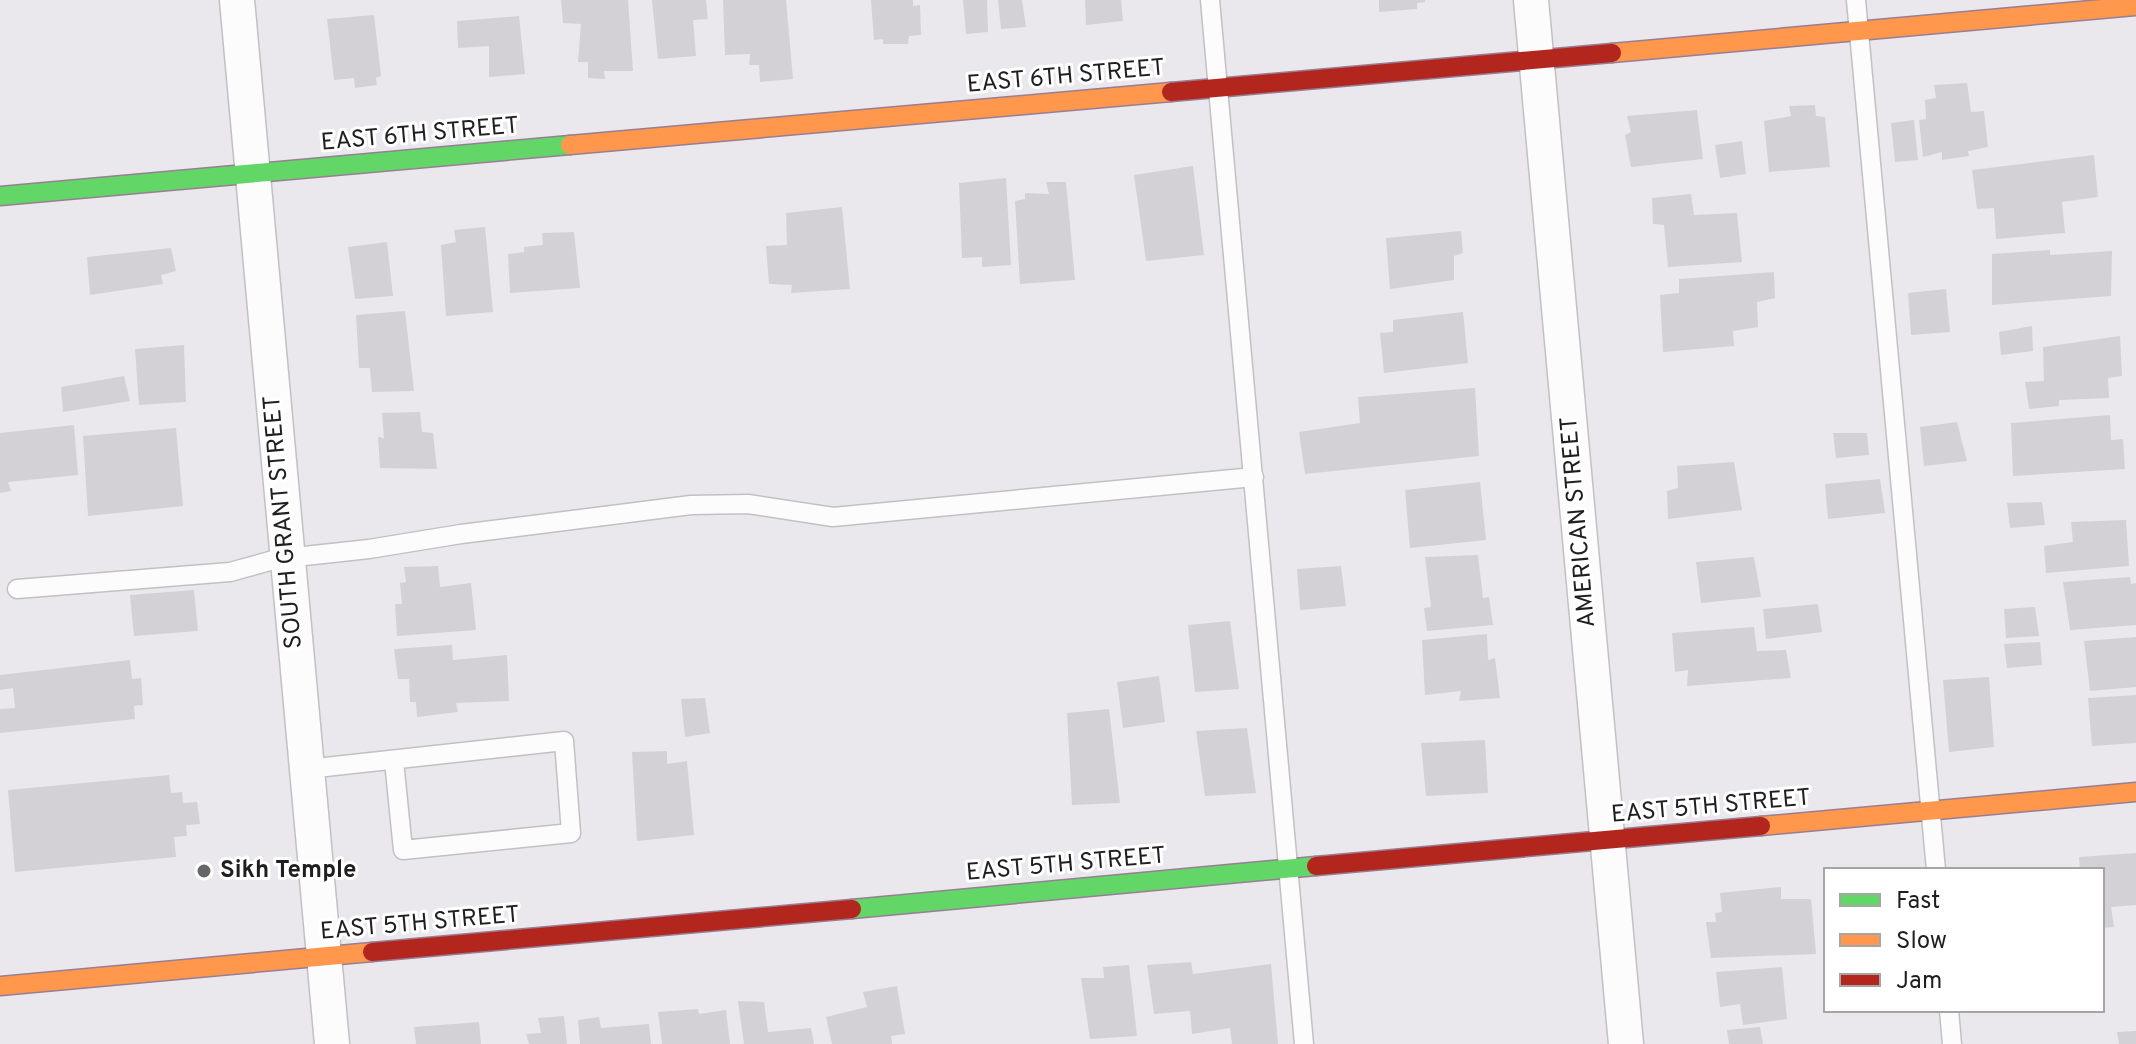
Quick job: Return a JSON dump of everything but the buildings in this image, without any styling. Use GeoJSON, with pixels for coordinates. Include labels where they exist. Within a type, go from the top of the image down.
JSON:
{"type":"FeatureCollection","features":[{"type":"Feature","properties":{"kind":"street","name":"SOUTH GRANT STREET"},"geometry":{"type":"LineString","coordinates":[[237,0],[332,1044]]}},
{"type":"Feature","properties":{"kind":"street","name":"AMERICAN STREET"},"geometry":{"type":"LineString","coordinates":[[1531,0],[1626,1044]]}},
{"type":"Feature","properties":{"kind":"street","name":"EAST 6TH STREET"},"geometry":{"type":"LineString","coordinates":[[0,196],[2136,6]]}},
{"type":"Feature","properties":{"kind":"street","name":"EAST 5TH STREET"},"geometry":{"type":"LineString","coordinates":[[0,986],[2136,792]]}},
{"type":"Feature","properties":{"kind":"lane"},"geometry":{"type":"LineString","coordinates":[[1210,0],[1304,1044]]}},
{"type":"Feature","properties":{"kind":"lane"},"geometry":{"type":"LineString","coordinates":[[1856,0],[1936,868]]}},
{"type":"Feature","properties":{"kind":"lane"},"geometry":{"type":"LineString","coordinates":[[17,589],[230,572],[287,558],[691,505],[748,504],[833,517],[1254,477]]}},
{"type":"Feature","properties":{"kind":"lane"},"geometry":{"type":"LineString","coordinates":[[307,769],[564,741],[571,833],[403,850],[394,761]]}},
{"type":"Feature","properties":{"kind":"lane"},"geometry":{"type":"LineString","coordinates":[[1949,1012],[1952,1044]]}},
{"type":"Feature","properties":{"kind":"traffic: fast"},"geometry":{"type":"LineString","coordinates":[[0,196],[570,145]]}},
{"type":"Feature","properties":{"kind":"traffic: fast"},"geometry":{"type":"LineString","coordinates":[[852,909],[1316,866]]}},
{"type":"Feature","properties":{"kind":"traffic: slow"},"geometry":{"type":"LineString","coordinates":[[1612,53],[2136,6]]}},
{"type":"Feature","properties":{"kind":"traffic: slow"},"geometry":{"type":"LineString","coordinates":[[570,145],[1171,92]]}},
{"type":"Feature","properties":{"kind":"traffic: slow"},"geometry":{"type":"LineString","coordinates":[[1761,826],[2136,792]]}},
{"type":"Feature","properties":{"kind":"traffic: slow"},"geometry":{"type":"LineString","coordinates":[[0,986],[372,952]]}},
{"type":"Feature","properties":{"kind":"traffic: jam"},"geometry":{"type":"LineString","coordinates":[[1171,92],[1612,53]]}},
{"type":"Feature","properties":{"kind":"traffic: jam"},"geometry":{"type":"LineString","coordinates":[[1316,866],[1761,826]]}},
{"type":"Feature","properties":{"kind":"traffic: jam"},"geometry":{"type":"LineString","coordinates":[[372,952],[852,909]]}},
{"type":"Feature","properties":{"kind":"place","name":"Sikh Temple"},"geometry":{"type":"Point","coordinates":[204,871]}}]}
